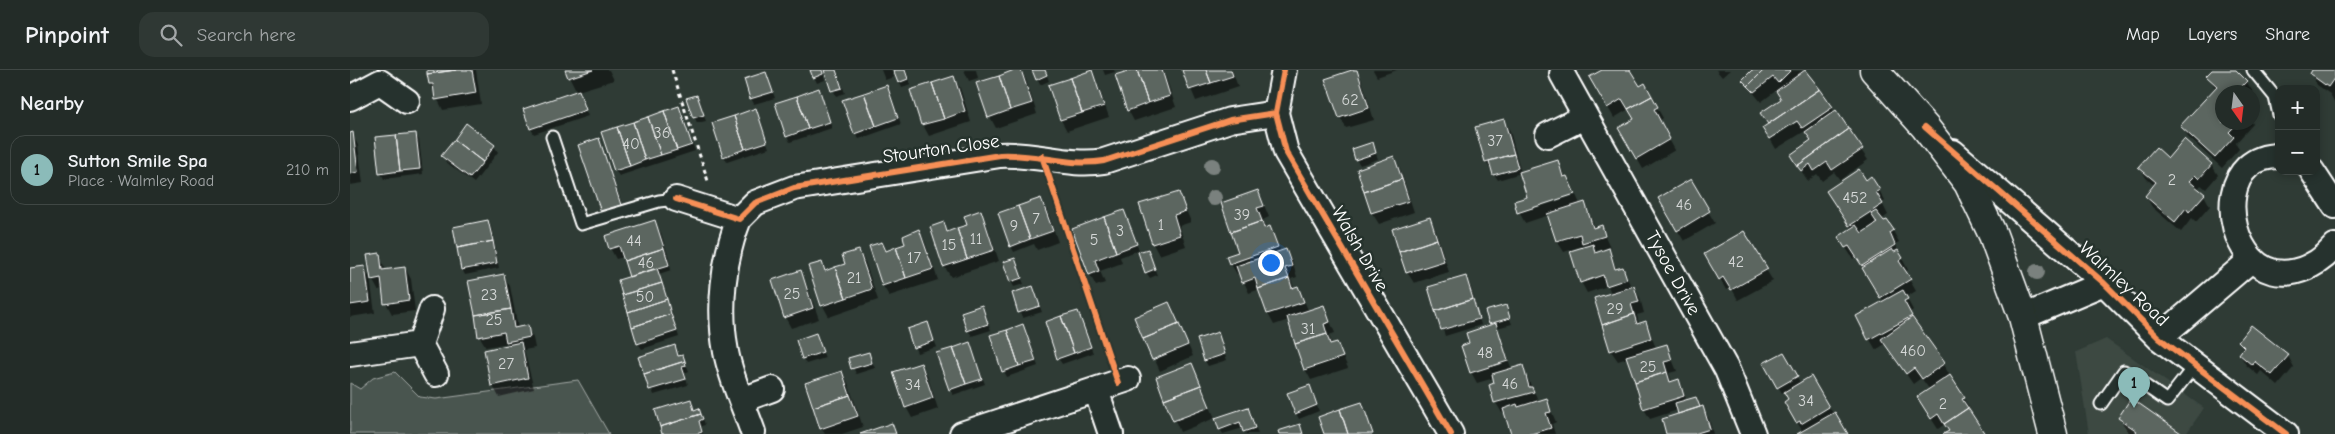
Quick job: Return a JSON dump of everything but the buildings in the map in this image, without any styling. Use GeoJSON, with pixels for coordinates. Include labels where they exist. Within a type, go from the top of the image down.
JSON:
{"type":"FeatureCollection","features":[{"type":"Feature","properties":{"kind":"main road","name":"Walmley Road"},"geometry":{"type":"LineString","coordinates":[[1874,70],[1926,127],[1968,183],[1993,235],[2023,317]]}},
{"type":"Feature","properties":{"kind":"main road"},"geometry":{"type":"LineString","coordinates":[[2023,317],[2053,434]]}},
{"type":"Feature","properties":{"kind":"street","name":"Walsh Drive"},"geometry":{"type":"LineString","coordinates":[[1284,70],[1276,113],[1286,152],[1451,434]]}},
{"type":"Feature","properties":{"kind":"street","name":"Tysoe Drive"},"geometry":{"type":"LineString","coordinates":[[1562,74],[1584,117],[1728,370],[1753,434]]}},
{"type":"Feature","properties":{"kind":"street"},"geometry":{"type":"LineString","coordinates":[[350,98],[379,76],[407,101]]}},
{"type":"Feature","properties":{"kind":"street","name":"Stourton Close"},"geometry":{"type":"LineString","coordinates":[[753,432],[730,366],[724,334],[726,263],[731,240],[728,216],[754,203],[794,188],[1000,155],[1021,154],[1079,163],[1091,163],[1230,120],[1276,113]]}},
{"type":"Feature","properties":{"kind":"street"},"geometry":{"type":"LineString","coordinates":[[1548,135],[1584,117]]}},
{"type":"Feature","properties":{"kind":"street","name":"Walmley Road"},"geometry":{"type":"LineString","coordinates":[[1926,127],[2104,283],[2159,338],[2286,434]]}},
{"type":"Feature","properties":{"kind":"street"},"geometry":{"type":"LineString","coordinates":[[2275,156],[2265,156],[2243,169],[2232,195],[2233,218],[2240,239],[2252,259],[2269,270],[2287,273],[2307,269],[2324,260],[2335,246]]}},
{"type":"Feature","properties":{"kind":"street"},"geometry":{"type":"LineString","coordinates":[[2315,175],[2335,206]]}},
{"type":"Feature","properties":{"kind":"street"},"geometry":{"type":"LineString","coordinates":[[676,199],[728,216]]}},
{"type":"Feature","properties":{"kind":"street"},"geometry":{"type":"LineString","coordinates":[[2159,338],[2252,259]]}},
{"type":"Feature","properties":{"kind":"street","name":"Walmley Road"},"geometry":{"type":"LineString","coordinates":[[2023,317],[2104,283]]}},
{"type":"Feature","properties":{"kind":"street"},"geometry":{"type":"LineString","coordinates":[[432,310],[420,344],[436,374]]}},
{"type":"Feature","properties":{"kind":"street"},"geometry":{"type":"LineString","coordinates":[[350,354],[420,344]]}},
{"type":"Feature","properties":{"kind":"street"},"geometry":{"type":"LineString","coordinates":[[962,434],[1128,379]]}},
{"type":"Feature","properties":{"kind":"street"},"geometry":{"type":"LineString","coordinates":[[742,400],[772,389]]}},
{"type":"Feature","properties":{"kind":"street"},"geometry":{"type":"LineString","coordinates":[[1096,390],[1111,434]]}},
{"type":"Feature","properties":{"kind":"lane"},"geometry":{"type":"LineString","coordinates":[[2253,70],[2275,97]]}},
{"type":"Feature","properties":{"kind":"lane"},"geometry":{"type":"LineString","coordinates":[[552,137],[581,224],[659,201],[676,199]]}},
{"type":"Feature","properties":{"kind":"lane"},"geometry":{"type":"LineString","coordinates":[[2101,404],[2124,371],[2167,401],[2195,365]]}},
{"type":"Feature","properties":{"kind":"path"},"geometry":{"type":"LineString","coordinates":[[672,70],[728,216]]}},
{"type":"Feature","properties":{"kind":"shaded area"},"geometry":{"type":"Polygon","coordinates":[[[2106,339],[2204,408],[2186,434],[2089,434],[2076,352],[2106,339]]]}},
{"type":"Feature","properties":{"kind":"shaded area"},"geometry":{"type":"Polygon","coordinates":[[[395,372],[420,397],[436,399],[578,380],[609,434],[350,434],[350,383],[360,389],[373,378],[395,372]]]}},
{"type":"Feature","properties":{"kind":"cycle path"},"geometry":{"type":"LineString","coordinates":[[1284,70],[1276,113],[1286,152],[1451,434]]}},
{"type":"Feature","properties":{"kind":"cycle path"},"geometry":{"type":"LineString","coordinates":[[676,199],[739,219],[755,203],[794,188],[1000,155],[1078,162],[1104,161],[1230,120],[1276,113]]}},
{"type":"Feature","properties":{"kind":"cycle path"},"geometry":{"type":"LineString","coordinates":[[1925,127],[2104,283],[2159,338],[2286,434]]}},
{"type":"Feature","properties":{"kind":"cycle path"},"geometry":{"type":"LineString","coordinates":[[1042,156],[1118,383]]}},
{"type":"Feature","properties":{"kind":"place","name":"Sutton Smile Spa"},"geometry":{"type":"Point","coordinates":[2134,408]}}]}
